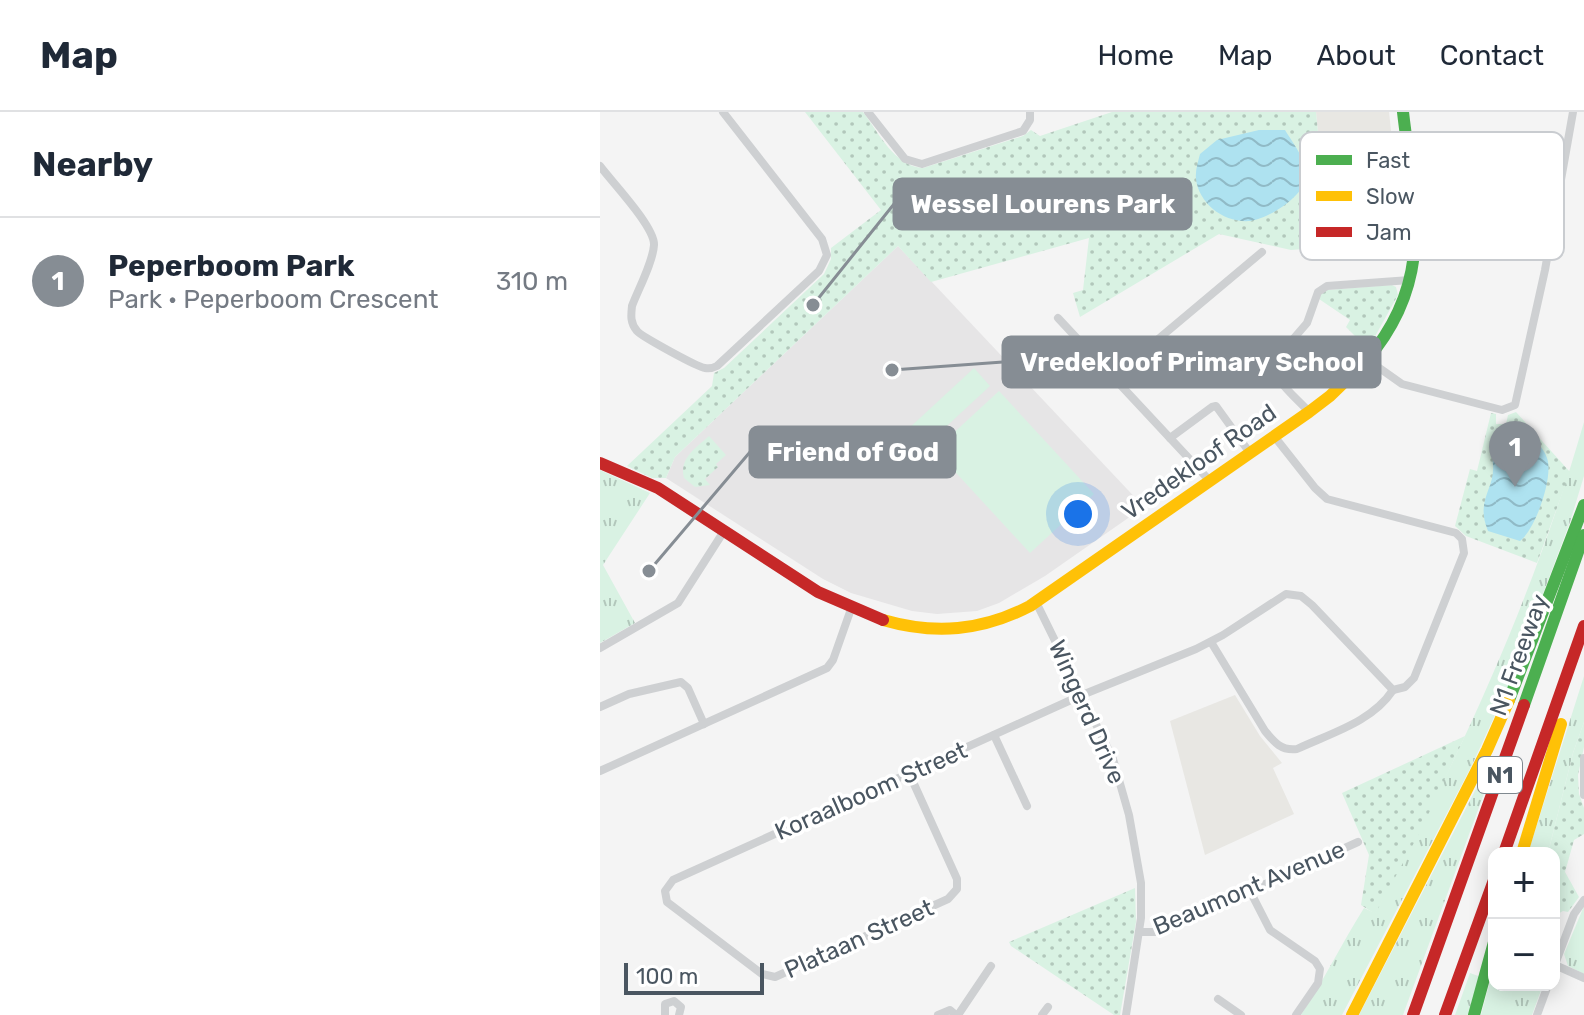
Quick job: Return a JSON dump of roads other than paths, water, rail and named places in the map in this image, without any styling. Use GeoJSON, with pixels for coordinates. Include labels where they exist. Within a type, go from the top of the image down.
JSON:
{"type":"FeatureCollection","features":[{"type":"Feature","properties":{"kind":"main road","name":"Vredekloof Road"},"geometry":{"type":"LineString","coordinates":[[1403,112],[1405,132]]}},
{"type":"Feature","properties":{"kind":"main road","name":"Vredekloof Road"},"geometry":{"type":"LineString","coordinates":[[600,463],[641,479],[815,591],[852,611],[907,626],[948,630],[999,621],[1036,602],[1332,395],[1368,360],[1391,326],[1410,280],[1413,260]]}},
{"type":"Feature","properties":{"kind":"main road"},"geometry":{"type":"LineString","coordinates":[[1352,1015],[1487,750],[1530,650],[1584,505]]}},
{"type":"Feature","properties":{"kind":"main road","name":"N1 Freeway"},"geometry":{"type":"LineString","coordinates":[[1413,1015],[1584,535]]}},
{"type":"Feature","properties":{"kind":"main road","name":"N1"},"geometry":{"type":"LineString","coordinates":[[1506,847],[1584,626]]}},
{"type":"Feature","properties":{"kind":"main road"},"geometry":{"type":"LineString","coordinates":[[1524,847],[1572,687],[1576,649]]}},
{"type":"Feature","properties":{"kind":"main road"},"geometry":{"type":"LineString","coordinates":[[1445,1015],[1488,897]]}},
{"type":"Feature","properties":{"kind":"main road"},"geometry":{"type":"LineString","coordinates":[[1474,1015],[1488,964]]}},
{"type":"Feature","properties":{"kind":"street"},"geometry":{"type":"LineString","coordinates":[[600,166],[653,240],[652,253],[632,306],[634,328],[695,364],[704,368],[717,366],[819,271],[827,255],[822,239],[723,112]]}},
{"type":"Feature","properties":{"kind":"street"},"geometry":{"type":"LineString","coordinates":[[868,112],[905,159],[922,164],[1023,131],[1029,124],[1030,112]]}},
{"type":"Feature","properties":{"kind":"street"},"geometry":{"type":"LineString","coordinates":[[1564,163],[1573,112]]}},
{"type":"Feature","properties":{"kind":"street"},"geometry":{"type":"LineString","coordinates":[[1113,377],[1262,252]]}},
{"type":"Feature","properties":{"kind":"street"},"geometry":{"type":"LineString","coordinates":[[1368,360],[1396,381],[1415,388],[1502,410],[1515,405],[1547,260]]}},
{"type":"Feature","properties":{"kind":"street"},"geometry":{"type":"LineString","coordinates":[[1309,412],[1276,375],[1273,366],[1307,323],[1318,292],[1327,286],[1410,280]]}},
{"type":"Feature","properties":{"kind":"street"},"geometry":{"type":"LineString","coordinates":[[1058,318],[1210,481]]}},
{"type":"Feature","properties":{"kind":"street"},"geometry":{"type":"LineString","coordinates":[[1170,438],[1216,406],[1250,453]]}},
{"type":"Feature","properties":{"kind":"street"},"geometry":{"type":"LineString","coordinates":[[1211,642],[1265,731],[1276,744],[1297,749],[1371,715],[1393,690],[1405,687],[1414,678],[1464,553],[1462,539],[1456,533],[1327,499],[1274,436]]}},
{"type":"Feature","properties":{"kind":"street"},"geometry":{"type":"LineString","coordinates":[[600,648],[678,603],[724,531]]}},
{"type":"Feature","properties":{"kind":"street","name":"Koraalboom Street"},"geometry":{"type":"LineString","coordinates":[[665,891],[673,880],[1082,695],[1211,642],[1286,594],[1296,594],[1312,605],[1393,690]]}},
{"type":"Feature","properties":{"kind":"street","name":"Wingerd Drive"},"geometry":{"type":"LineString","coordinates":[[1036,602],[1113,759],[1129,815],[1141,883],[1140,932],[1126,1015]]}},
{"type":"Feature","properties":{"kind":"street"},"geometry":{"type":"LineString","coordinates":[[600,771],[827,668],[852,611]]}},
{"type":"Feature","properties":{"kind":"street"},"geometry":{"type":"LineString","coordinates":[[600,707],[629,694],[681,682],[688,688],[704,724]]}},
{"type":"Feature","properties":{"kind":"street"},"geometry":{"type":"LineString","coordinates":[[994,735],[1027,806]]}},
{"type":"Feature","properties":{"kind":"street"},"geometry":{"type":"LineString","coordinates":[[1584,758],[1584,795]]}},
{"type":"Feature","properties":{"kind":"street","name":"Plataan Street"},"geometry":{"type":"LineString","coordinates":[[665,891],[665,899],[670,906],[770,977],[779,976],[948,899],[957,889],[957,879],[909,773]]}},
{"type":"Feature","properties":{"kind":"street","name":"Beaumont Avenue"},"geometry":{"type":"LineString","coordinates":[[1140,932],[1159,932],[1358,842]]}},
{"type":"Feature","properties":{"kind":"street"},"geometry":{"type":"LineString","coordinates":[[1250,891],[1270,930],[1315,961],[1320,969],[1318,983],[1296,1015]]}},
{"type":"Feature","properties":{"kind":"street"},"geometry":{"type":"LineString","coordinates":[[1560,952],[1581,903]]}},
{"type":"Feature","properties":{"kind":"street"},"geometry":{"type":"LineString","coordinates":[[938,1015],[950,1010],[957,1015],[991,966]]}},
{"type":"Feature","properties":{"kind":"street"},"geometry":{"type":"LineString","coordinates":[[1560,968],[1584,978]]}},
{"type":"Feature","properties":{"kind":"street"},"geometry":{"type":"LineString","coordinates":[[1537,1015],[1546,991]]}},
{"type":"Feature","properties":{"kind":"street"},"geometry":{"type":"LineString","coordinates":[[1218,999],[1241,1015]]}},
{"type":"Feature","properties":{"kind":"street"},"geometry":{"type":"LineString","coordinates":[[665,1015],[665,1004],[674,1001],[681,1007],[679,1015]]}},
{"type":"Feature","properties":{"kind":"water"},"geometry":{"type":"Polygon","coordinates":[[[1259,130],[1285,130],[1300,154],[1300,190],[1284,205],[1258,219],[1240,221],[1222,215],[1202,196],[1196,176],[1200,154],[1217,140],[1259,130]]]}},
{"type":"Feature","properties":{"kind":"water"},"geometry":{"type":"Polygon","coordinates":[[[1502,427],[1523,433],[1535,441],[1547,458],[1548,477],[1542,502],[1532,526],[1520,541],[1488,531],[1485,520],[1484,503],[1493,473],[1494,436],[1502,427]]]}},
{"type":"Feature","properties":{"kind":"place","name":"Wessel Lourens Park"},"geometry":{"type":"Point","coordinates":[813,305]}},
{"type":"Feature","properties":{"kind":"place","name":"Vredekloof Primary School"},"geometry":{"type":"Point","coordinates":[892,370]}},
{"type":"Feature","properties":{"kind":"place","name":"Peperboom Park"},"geometry":{"type":"Point","coordinates":[1515,487]}},
{"type":"Feature","properties":{"kind":"place","name":"Friend of God"},"geometry":{"type":"Point","coordinates":[649,571]}}]}
